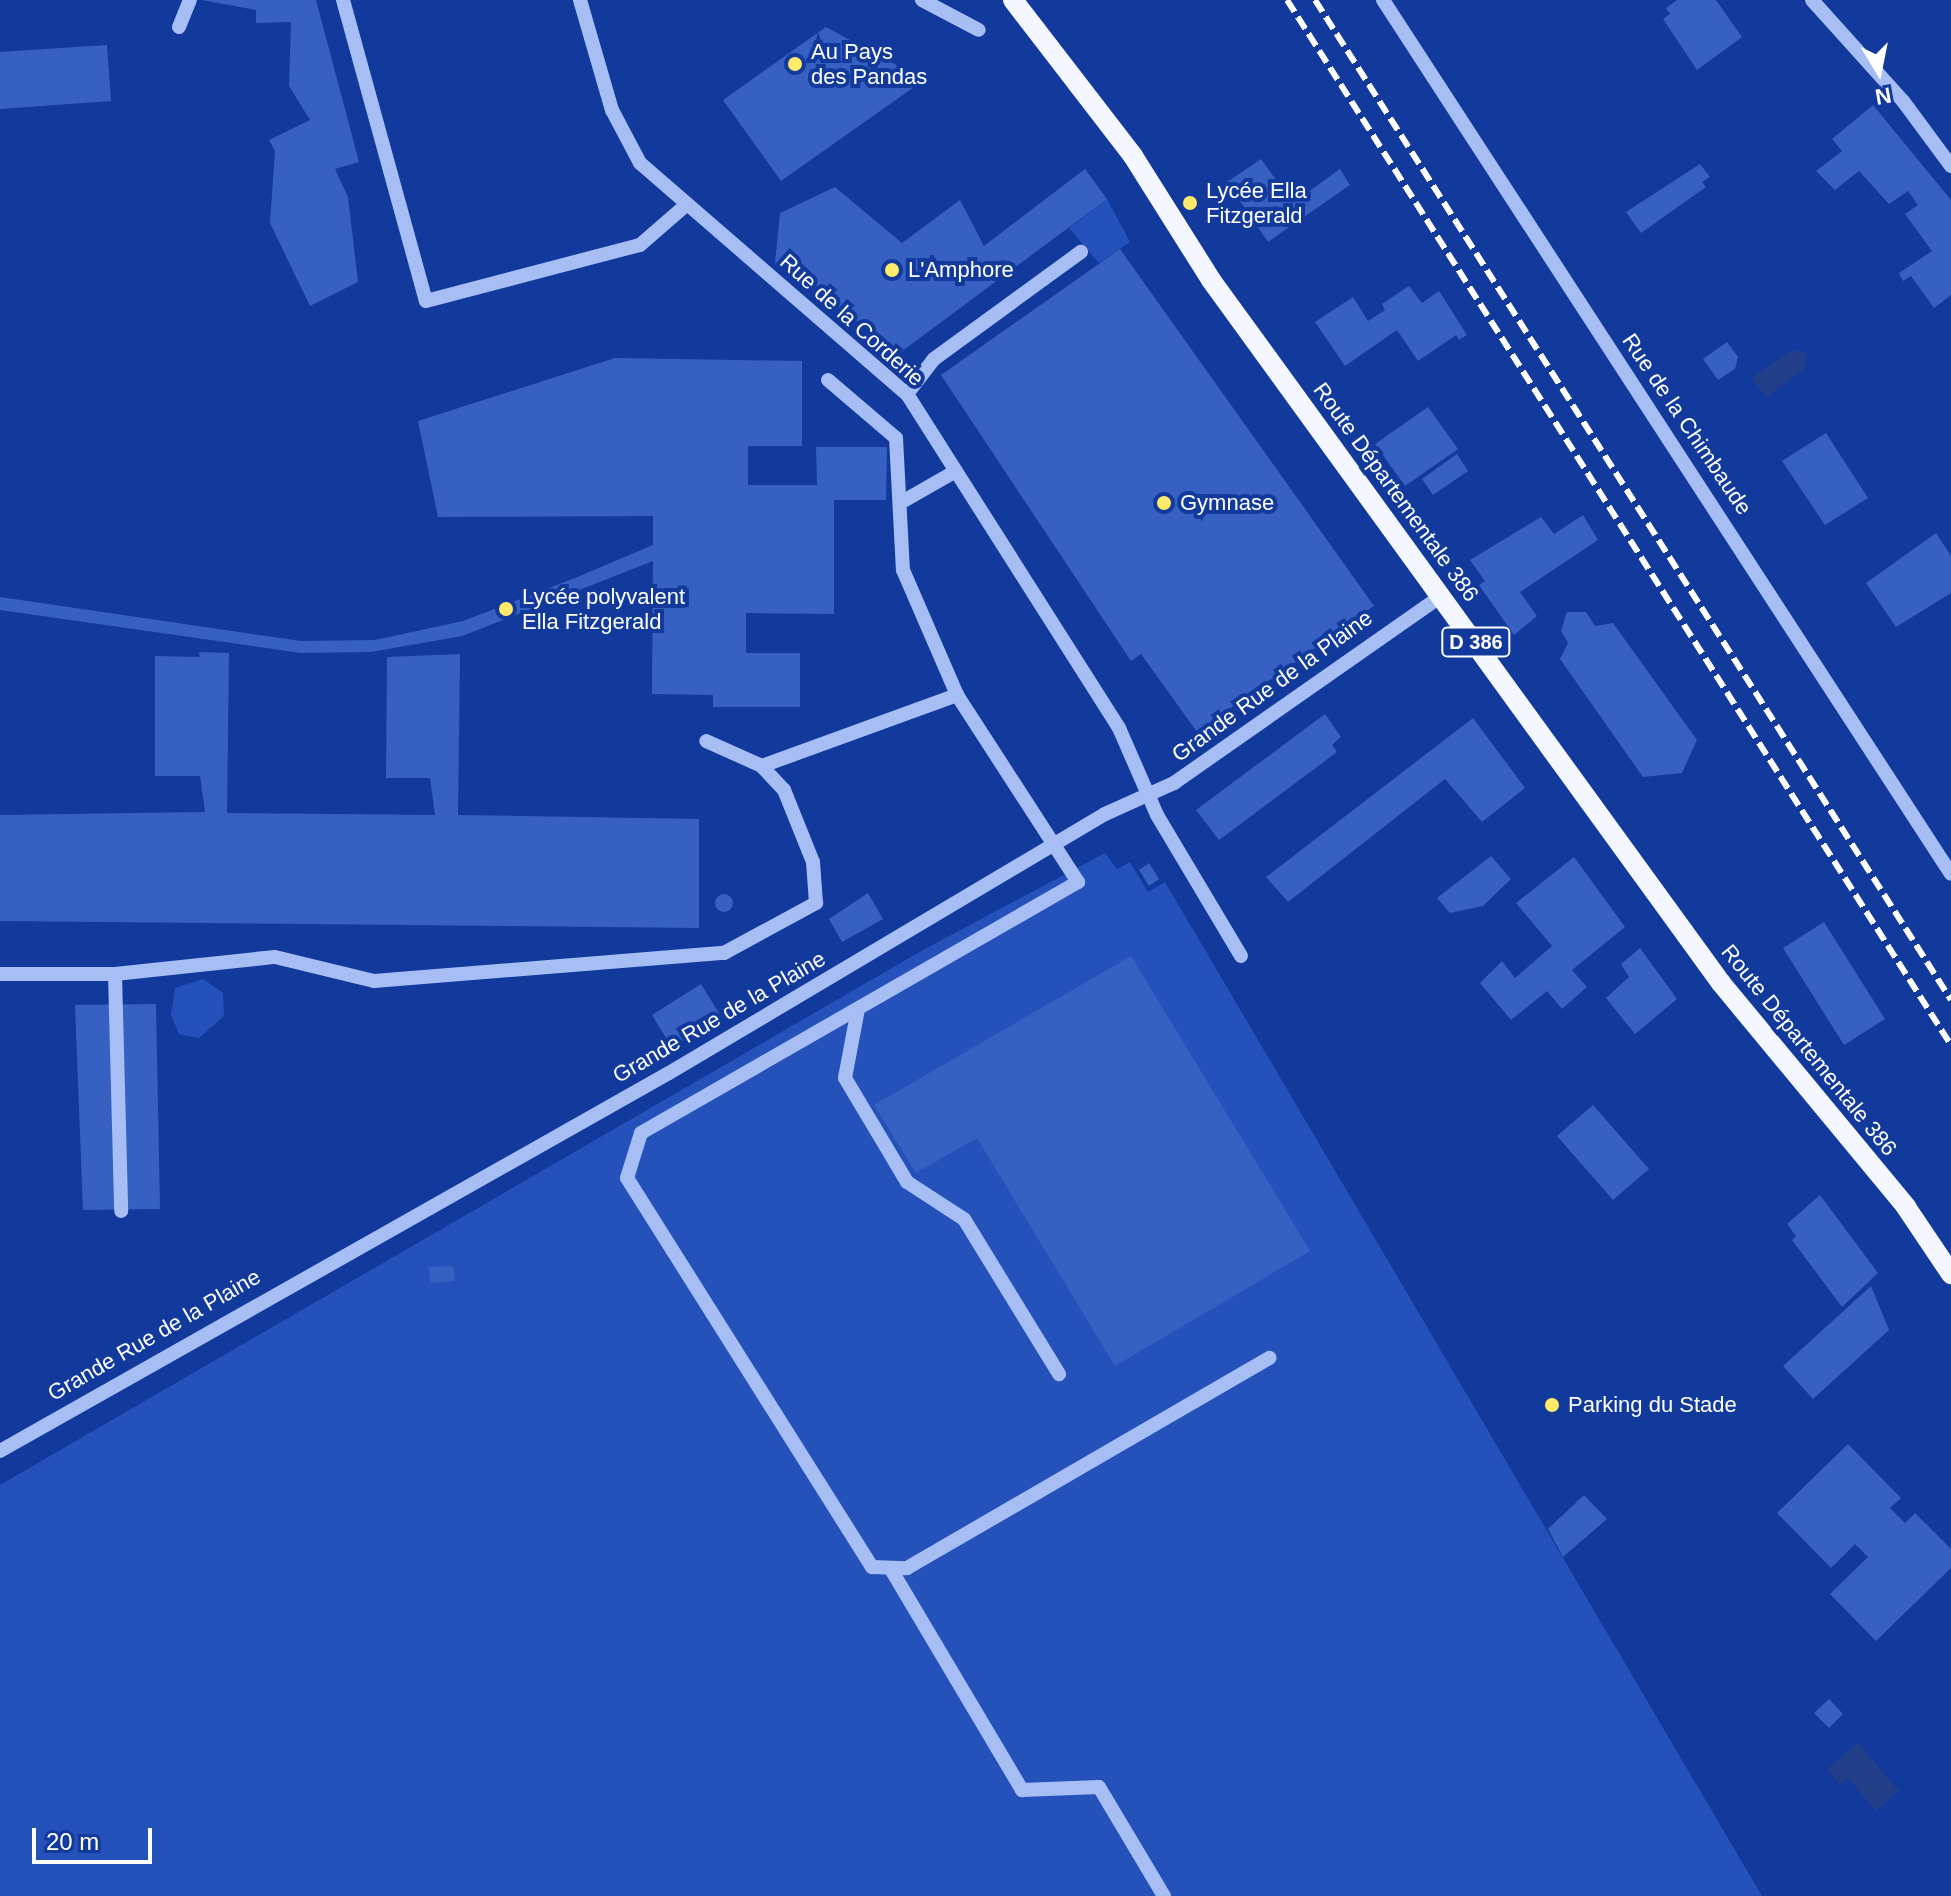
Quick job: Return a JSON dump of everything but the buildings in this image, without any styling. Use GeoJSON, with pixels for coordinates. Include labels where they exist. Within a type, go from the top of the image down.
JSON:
{"type":"FeatureCollection","features":[{"type":"Feature","properties":{"kind":"main road","name":"Route Départementale 386"},"geometry":{"type":"LineString","coordinates":[[1013,0],[1133,156],[1211,280],[1738,1005],[1906,1207],[1951,1274]]}},
{"type":"Feature","properties":{"kind":"street"},"geometry":{"type":"LineString","coordinates":[[179,27],[190,0]]}},
{"type":"Feature","properties":{"kind":"street"},"geometry":{"type":"LineString","coordinates":[[343,0],[426,301],[640,245],[686,205]]}},
{"type":"Feature","properties":{"kind":"street","name":"Rue de la Corderie"},"geometry":{"type":"LineString","coordinates":[[580,0],[625,141],[640,163],[907,394],[1119,728],[1149,795],[1241,956]]}},
{"type":"Feature","properties":{"kind":"street"},"geometry":{"type":"LineString","coordinates":[[922,0],[979,30]]}},
{"type":"Feature","properties":{"kind":"street","name":"Rue de la Chimbaude"},"geometry":{"type":"LineString","coordinates":[[1383,0],[1951,874]]}},
{"type":"Feature","properties":{"kind":"street"},"geometry":{"type":"LineString","coordinates":[[1812,0],[1903,101],[1951,166]]}},
{"type":"Feature","properties":{"kind":"street"},"geometry":{"type":"LineString","coordinates":[[907,394],[934,359],[1081,252]]}},
{"type":"Feature","properties":{"kind":"street"},"geometry":{"type":"LineString","coordinates":[[828,380],[896,438],[903,570],[957,695],[1078,882],[641,1133],[627,1178],[872,1567],[892,1571],[920,1560],[1269,1358]]}},
{"type":"Feature","properties":{"kind":"street"},"geometry":{"type":"LineString","coordinates":[[900,503],[956,471]]}},
{"type":"Feature","properties":{"kind":"street","name":"Grande Rue de la Plaine"},"geometry":{"type":"LineString","coordinates":[[0,1451],[669,1073],[1054,844],[1174,783],[1442,595]]}},
{"type":"Feature","properties":{"kind":"street"},"geometry":{"type":"LineString","coordinates":[[762,766],[957,695]]}},
{"type":"Feature","properties":{"kind":"street"},"geometry":{"type":"LineString","coordinates":[[0,974],[115,974],[275,957],[374,981],[724,953],[816,903],[813,862],[784,790],[762,766],[706,741]]}},
{"type":"Feature","properties":{"kind":"street"},"geometry":{"type":"LineString","coordinates":[[115,974],[121,1211]]}},
{"type":"Feature","properties":{"kind":"street"},"geometry":{"type":"LineString","coordinates":[[858,1009],[845,1078],[907,1182],[964,1219],[1059,1374]]}},
{"type":"Feature","properties":{"kind":"street"},"geometry":{"type":"LineString","coordinates":[[892,1571],[1022,1790],[1099,1787],[1164,1896]]}},
{"type":"Feature","properties":{"kind":"shaded area"},"geometry":{"type":"Polygon","coordinates":[[[1107,199],[1130,242],[1099,263],[1069,228],[1107,199]]]}},
{"type":"Feature","properties":{"kind":"shaded area"},"geometry":{"type":"Polygon","coordinates":[[[1791,350],[1807,353],[1805,369],[1766,397],[1752,378],[1791,350]]]}},
{"type":"Feature","properties":{"kind":"shaded area"},"geometry":{"type":"Polygon","coordinates":[[[1105,853],[1117,869],[1130,862],[1148,892],[1165,882],[1762,1896],[0,1896],[0,1485],[923,950],[1105,853]]]}},
{"type":"Feature","properties":{"kind":"shaded area"},"geometry":{"type":"Polygon","coordinates":[[[203,979],[223,993],[224,1016],[199,1038],[179,1034],[171,1015],[175,988],[203,979]]]}},
{"type":"Feature","properties":{"kind":"shaded area"},"geometry":{"type":"Polygon","coordinates":[[[1858,1743],[1899,1791],[1876,1811],[1848,1778],[1840,1784],[1827,1769],[1858,1743]]]}},
{"type":"Feature","properties":{"kind":"railway"},"geometry":{"type":"LineString","coordinates":[[1287,0],[1951,1045]]}},
{"type":"Feature","properties":{"kind":"railway"},"geometry":{"type":"LineString","coordinates":[[1315,0],[1951,1000]]}},
{"type":"Feature","properties":{"kind":"place","name":"Au Pays des Pandas"},"geometry":{"type":"Point","coordinates":[795,64]}},
{"type":"Feature","properties":{"kind":"place","name":"Lycée Ella Fitzgerald"},"geometry":{"type":"Point","coordinates":[1190,203]}},
{"type":"Feature","properties":{"kind":"place","name":"L'Amphore"},"geometry":{"type":"Point","coordinates":[892,270]}},
{"type":"Feature","properties":{"kind":"place","name":"Gymnase"},"geometry":{"type":"Point","coordinates":[1164,503]}},
{"type":"Feature","properties":{"kind":"place","name":"Lycée polyvalent Ella Fitzgerald"},"geometry":{"type":"Point","coordinates":[506,609]}},
{"type":"Feature","properties":{"kind":"place","name":"Parking du Stade"},"geometry":{"type":"Point","coordinates":[1552,1405]}}]}
